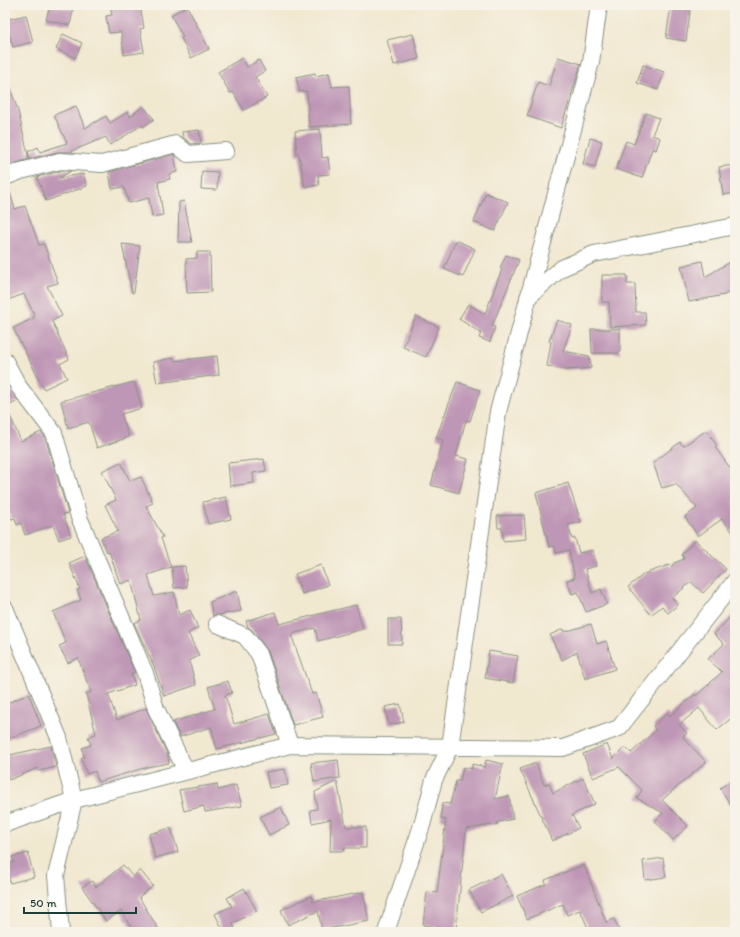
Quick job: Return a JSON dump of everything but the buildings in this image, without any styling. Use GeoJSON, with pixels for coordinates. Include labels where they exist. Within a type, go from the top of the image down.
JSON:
{"type":"FeatureCollection","features":[{"type":"Feature","properties":{"kind":"street"},"geometry":{"type":"LineString","coordinates":[[386,932],[422,825],[434,780],[450,747],[498,412],[591,62],[599,5]]}},
{"type":"Feature","properties":{"kind":"street"},"geometry":{"type":"LineString","coordinates":[[5,177],[21,171],[60,161],[102,164],[176,144],[188,154],[226,151]]}},
{"type":"Feature","properties":{"kind":"street"},"geometry":{"type":"LineString","coordinates":[[528,297],[562,268],[594,254],[735,226]]}},
{"type":"Feature","properties":{"kind":"street"},"geometry":{"type":"LineString","coordinates":[[5,361],[19,387],[54,434],[79,517],[145,674],[156,709],[186,771]]}},
{"type":"Feature","properties":{"kind":"street"},"geometry":{"type":"LineString","coordinates":[[5,824],[74,800],[290,745],[563,748],[619,728],[735,581]]}},
{"type":"Feature","properties":{"kind":"street"},"geometry":{"type":"LineString","coordinates":[[5,608],[58,738],[74,800],[56,876],[60,932]]}},
{"type":"Feature","properties":{"kind":"street"},"geometry":{"type":"LineString","coordinates":[[217,624],[244,636],[259,654],[290,745]]}}]}
